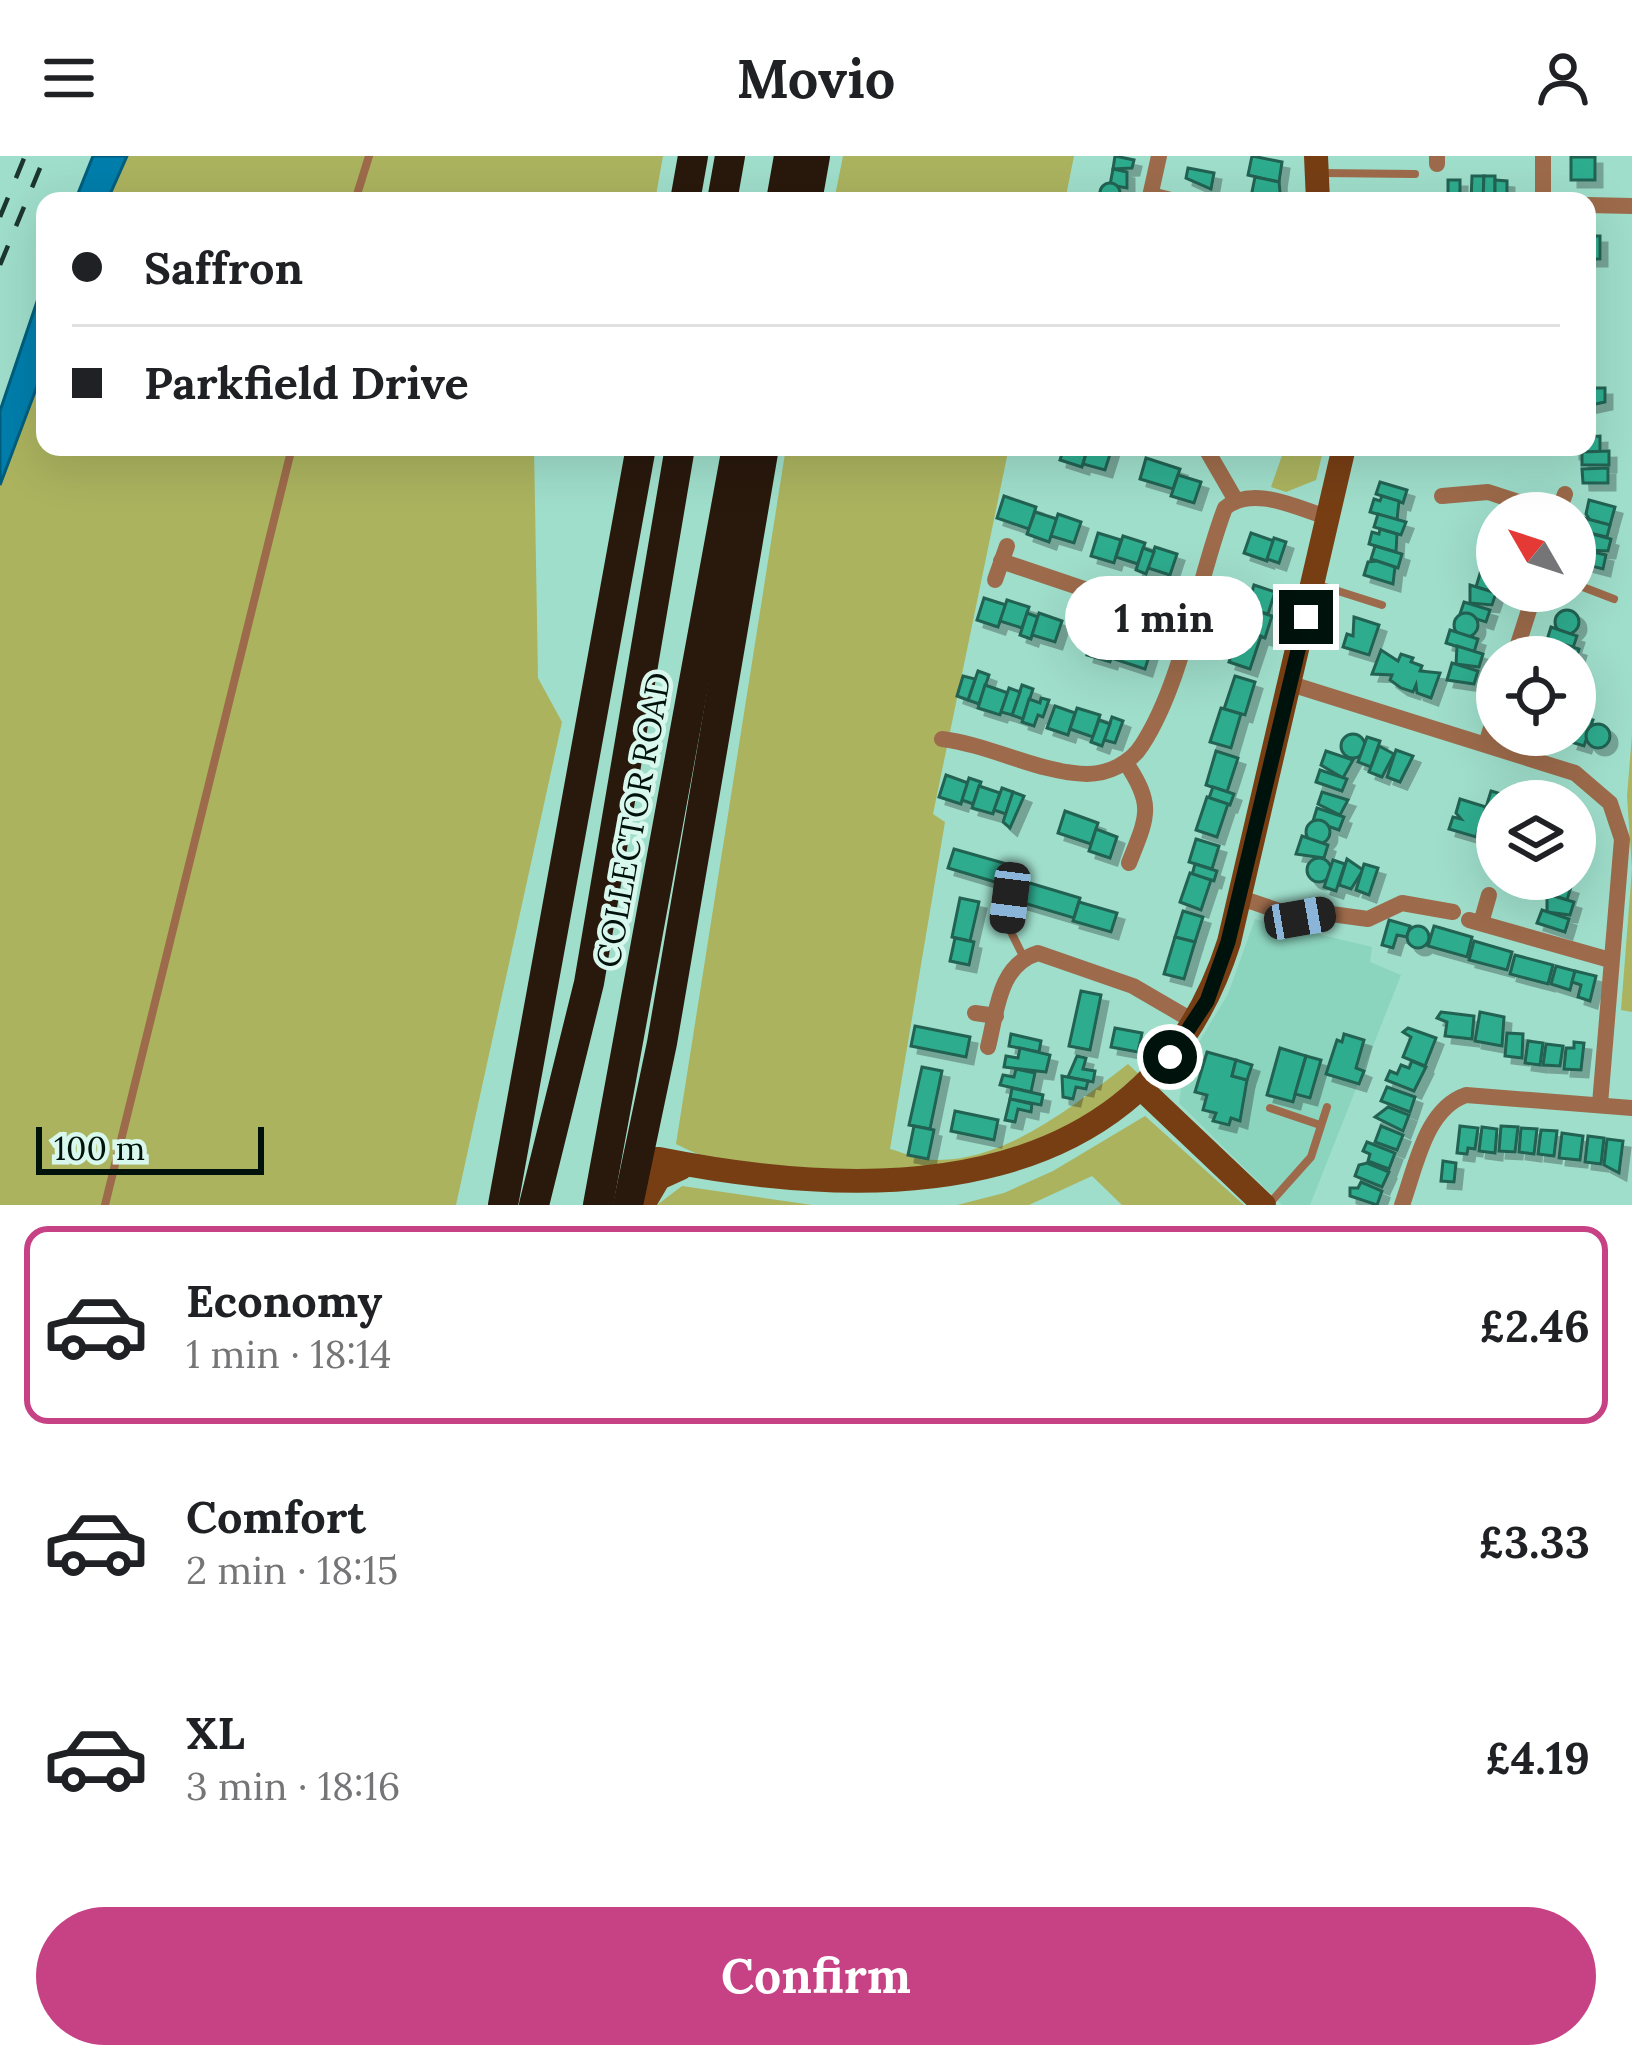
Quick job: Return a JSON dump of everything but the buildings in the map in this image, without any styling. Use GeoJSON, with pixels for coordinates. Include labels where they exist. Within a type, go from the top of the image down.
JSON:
{"type":"FeatureCollection","features":[{"type":"Feature","properties":{"kind":"highway"},"geometry":{"type":"LineString","coordinates":[[687,192],[693,156]]}},
{"type":"Feature","properties":{"kind":"highway"},"geometry":{"type":"LineString","coordinates":[[724,192],[730,156]]}},
{"type":"Feature","properties":{"kind":"highway"},"geometry":{"type":"LineString","coordinates":[[783,192],[789,156]]}},
{"type":"Feature","properties":{"kind":"highway"},"geometry":{"type":"LineString","coordinates":[[809,192],[815,156]]}},
{"type":"Feature","properties":{"kind":"highway"},"geometry":{"type":"LineString","coordinates":[[502,1205],[639,456]]}},
{"type":"Feature","properties":{"kind":"highway"},"geometry":{"type":"LineString","coordinates":[[534,1205],[589,983],[678,456]]}},
{"type":"Feature","properties":{"kind":"highway","name":"COLLECTOR ROAD"},"geometry":{"type":"LineString","coordinates":[[598,1205],[735,456]]}},
{"type":"Feature","properties":{"kind":"highway","name":"COLLECTOR ROAD"},"geometry":{"type":"LineString","coordinates":[[628,1205],[662,1043],[762,456]]}},
{"type":"Feature","properties":{"kind":"highway"},"geometry":{"type":"LineString","coordinates":[[614,1205],[620,1179],[638,1159]]}},
{"type":"Feature","properties":{"kind":"street"},"geometry":{"type":"LineString","coordinates":[[1151,192],[1159,156]]}},
{"type":"Feature","properties":{"kind":"street"},"geometry":{"type":"LineString","coordinates":[[1543,156],[1543,192]]}},
{"type":"Feature","properties":{"kind":"street"},"geometry":{"type":"LineString","coordinates":[[1596,205],[1632,206]]}},
{"type":"Feature","properties":{"kind":"street"},"geometry":{"type":"LineString","coordinates":[[1210,456],[1235,499]]}},
{"type":"Feature","properties":{"kind":"street"},"geometry":{"type":"LineString","coordinates":[[638,1159],[659,1159],[681,1168],[864,1203],[964,1194],[1053,1160],[1093,1136],[1145,1092],[1216,982],[1241,898],[1342,456]]}},
{"type":"Feature","properties":{"kind":"street"},"geometry":{"type":"LineString","coordinates":[[1442,496],[1476,493]]}},
{"type":"Feature","properties":{"kind":"street"},"geometry":{"type":"LineString","coordinates":[[943,739],[985,745],[1066,772],[1093,774],[1126,763],[1157,715],[1225,508],[1235,499],[1282,503],[1330,518]]}},
{"type":"Feature","properties":{"kind":"street"},"geometry":{"type":"LineString","coordinates":[[995,580],[1004,554],[1188,624]]}},
{"type":"Feature","properties":{"kind":"street"},"geometry":{"type":"LineString","coordinates":[[1291,685],[1476,741]]}},
{"type":"Feature","properties":{"kind":"street"},"geometry":{"type":"LineString","coordinates":[[1523,756],[1575,773],[1610,803],[1622,839],[1600,1104]]}},
{"type":"Feature","properties":{"kind":"street"},"geometry":{"type":"LineString","coordinates":[[1126,763],[1147,794],[1148,810],[1128,863]]}},
{"type":"Feature","properties":{"kind":"street"},"geometry":{"type":"LineString","coordinates":[[1241,898],[1300,918],[1324,913],[1368,919],[1402,903],[1456,911],[1610,960]]}},
{"type":"Feature","properties":{"kind":"street"},"geometry":{"type":"LineString","coordinates":[[1456,911],[1481,900]]}},
{"type":"Feature","properties":{"kind":"street"},"geometry":{"type":"LineString","coordinates":[[988,1047],[1005,980],[1024,957],[1056,955],[1133,986],[1193,1022]]}},
{"type":"Feature","properties":{"kind":"street"},"geometry":{"type":"LineString","coordinates":[[975,1013],[996,1016]]}},
{"type":"Feature","properties":{"kind":"street"},"geometry":{"type":"LineString","coordinates":[[662,1043],[658,1131],[681,1168]]}},
{"type":"Feature","properties":{"kind":"street"},"geometry":{"type":"LineString","coordinates":[[1145,1092],[1266,1205]]}},
{"type":"Feature","properties":{"kind":"street"},"geometry":{"type":"LineString","coordinates":[[1402,1205],[1437,1114],[1449,1100],[1466,1095],[1632,1108]]}},
{"type":"Feature","properties":{"kind":"street"},"geometry":{"type":"LineString","coordinates":[[643,1205],[659,1178],[681,1168]]}},
{"type":"Feature","properties":{"kind":"lane"},"geometry":{"type":"LineString","coordinates":[[358,192],[369,156]]}},
{"type":"Feature","properties":{"kind":"lane"},"geometry":{"type":"LineString","coordinates":[[1317,165],[1415,174]]}},
{"type":"Feature","properties":{"kind":"lane"},"geometry":{"type":"LineString","coordinates":[[105,1205],[290,456]]}},
{"type":"Feature","properties":{"kind":"lane"},"geometry":{"type":"LineString","coordinates":[[1315,584],[1382,605]]}},
{"type":"Feature","properties":{"kind":"lane"},"geometry":{"type":"LineString","coordinates":[[1596,592],[1614,599]]}},
{"type":"Feature","properties":{"kind":"lane"},"geometry":{"type":"LineString","coordinates":[[1006,887],[1007,924],[1024,957]]}},
{"type":"Feature","properties":{"kind":"lane"},"geometry":{"type":"LineString","coordinates":[[1266,1205],[1311,1157],[1327,1107]]}},
{"type":"Feature","properties":{"kind":"lane"},"geometry":{"type":"LineString","coordinates":[[1270,1108],[1320,1125]]}},
{"type":"Feature","properties":{"kind":"shaded area"},"geometry":{"type":"Polygon","coordinates":[[[127,156],[663,156],[657,192],[111,192],[127,156]]]}},
{"type":"Feature","properties":{"kind":"shaded area"},"geometry":{"type":"Polygon","coordinates":[[[843,156],[1074,156],[1067,192],[836,192],[843,156]]]}},
{"type":"Feature","properties":{"kind":"shaded area"},"geometry":{"type":"Polygon","coordinates":[[[36,389],[36,456],[534,456],[538,678],[562,722],[456,1205],[0,1205],[0,485],[36,389]]]}},
{"type":"Feature","properties":{"kind":"shaded area"},"geometry":{"type":"Polygon","coordinates":[[[785,456],[1007,456],[933,814],[945,822],[890,1149],[936,1160],[988,1151],[1038,1128],[1128,1064],[1143,1078],[1082,1120],[939,1186],[876,1191],[804,1183],[735,1167],[676,1144],[785,456]]]}},
{"type":"Feature","properties":{"kind":"shaded area"},"geometry":{"type":"Polygon","coordinates":[[[1282,456],[1322,456],[1316,480],[1286,492],[1271,487],[1282,456]]]}},
{"type":"Feature","properties":{"kind":"shaded area"},"geometry":{"type":"Polygon","coordinates":[[[1632,735],[1632,869],[1627,796],[1632,735]]]}},
{"type":"Feature","properties":{"kind":"shaded area"},"geometry":{"type":"Polygon","coordinates":[[[1632,869],[1632,1012],[1621,1010],[1632,869]]]}},
{"type":"Feature","properties":{"kind":"shaded area"},"geometry":{"type":"Polygon","coordinates":[[[1255,919],[1372,947],[1370,962],[1401,975],[1310,1205],[1282,1205],[1179,1103],[1185,1065],[1228,994],[1255,919]]]}},
{"type":"Feature","properties":{"kind":"shaded area"},"geometry":{"type":"Polygon","coordinates":[[[1145,1116],[1244,1205],[1122,1205],[1092,1176],[1029,1205],[957,1205],[1004,1193],[1053,1171],[1145,1116]]]}},
{"type":"Feature","properties":{"kind":"shaded area"},"geometry":{"type":"Polygon","coordinates":[[[682,1186],[812,1205],[657,1205],[682,1186]]]}},
{"type":"Feature","properties":{"kind":"water"},"geometry":{"type":"Polygon","coordinates":[[[93,156],[127,156],[111,192],[79,192],[93,156]]]}},
{"type":"Feature","properties":{"kind":"water"},"geometry":{"type":"Polygon","coordinates":[[[36,305],[36,389],[0,485],[0,411],[36,305]]]}},
{"type":"Feature","properties":{"kind":"railway"},"geometry":{"type":"LineString","coordinates":[[0,217],[25,156]]}},
{"type":"Feature","properties":{"kind":"railway"},"geometry":{"type":"LineString","coordinates":[[0,265],[45,156]]}},
{"type":"Feature","properties":{"kind":"route"},"geometry":{"type":"LineString","coordinates":[[1170,1057],[1216,982],[1241,898],[1306,617]]}}]}
